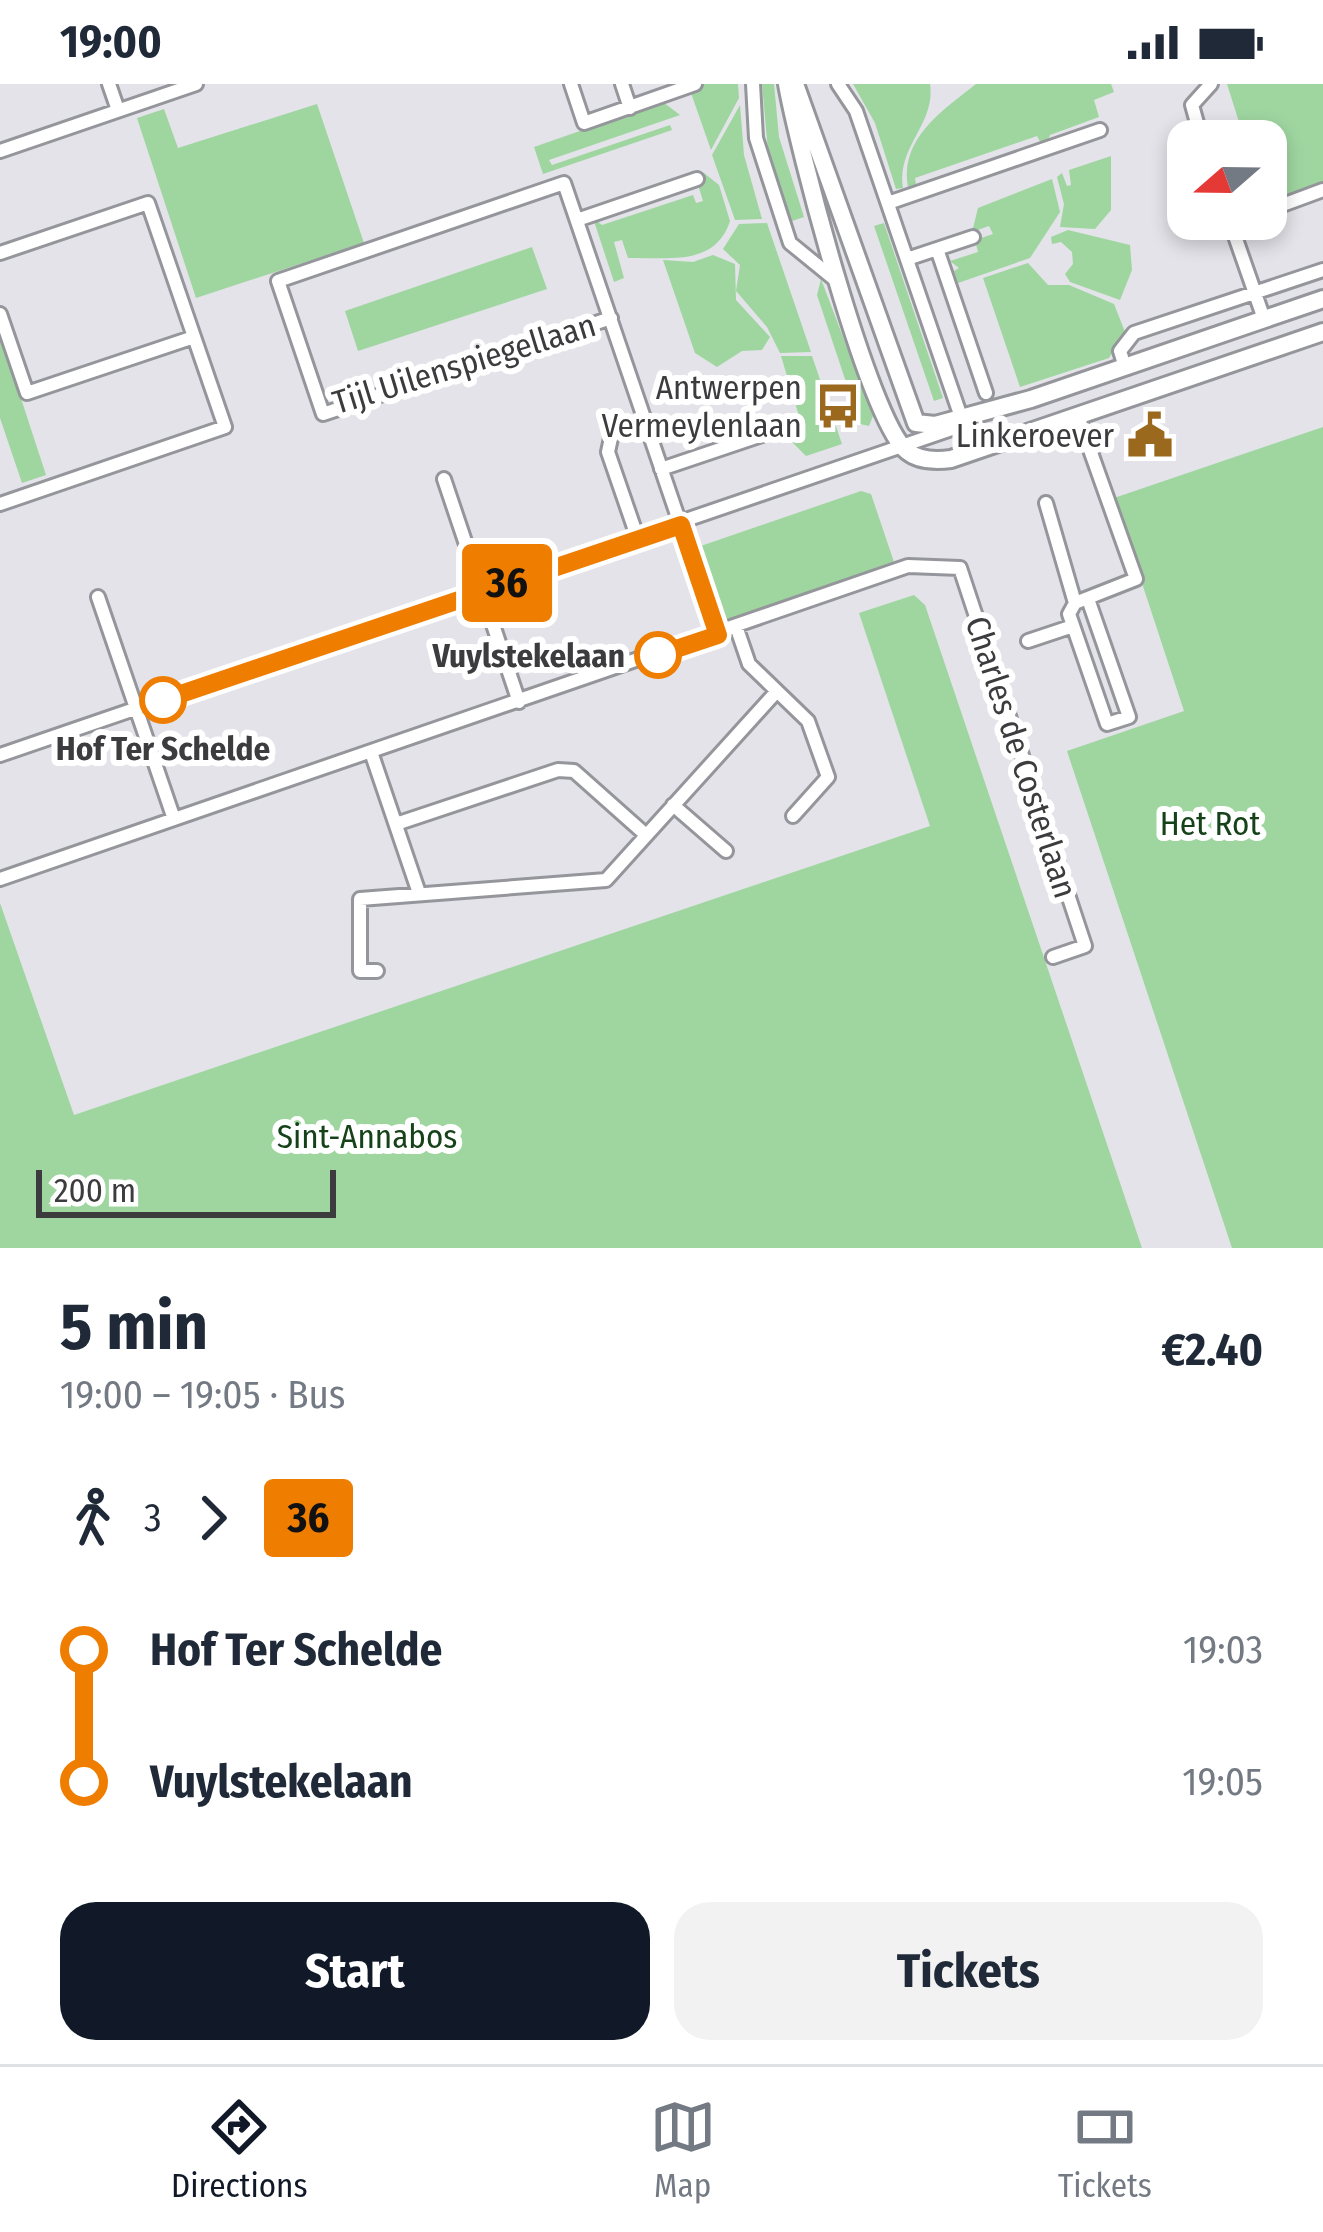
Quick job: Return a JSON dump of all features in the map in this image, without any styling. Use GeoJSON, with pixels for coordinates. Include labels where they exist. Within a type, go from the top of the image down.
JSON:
{"type":"FeatureCollection","features":[{"type":"Feature","properties":{"kind":"main road"},"geometry":{"type":"LineString","coordinates":[[791,84],[797,139],[838,283],[886,419],[907,447],[942,460],[1323,332]]}},
{"type":"Feature","properties":{"kind":"main road"},"geometry":{"type":"LineString","coordinates":[[791,84],[816,132],[911,418],[925,426],[965,420],[1031,399],[1323,299]]}},
{"type":"Feature","properties":{"kind":"street"},"geometry":{"type":"LineString","coordinates":[[109,84],[118,110]]}},
{"type":"Feature","properties":{"kind":"street"},"geometry":{"type":"LineString","coordinates":[[0,151],[196,84]]}},
{"type":"Feature","properties":{"kind":"street"},"geometry":{"type":"LineString","coordinates":[[571,84],[584,123],[668,89],[695,84]]}},
{"type":"Feature","properties":{"kind":"street"},"geometry":{"type":"LineString","coordinates":[[622,84],[630,108]]}},
{"type":"Feature","properties":{"kind":"street"},"geometry":{"type":"LineString","coordinates":[[753,84],[756,138],[790,243],[838,283]]}},
{"type":"Feature","properties":{"kind":"street"},"geometry":{"type":"LineString","coordinates":[[838,84],[856,111],[971,443],[985,448]]}},
{"type":"Feature","properties":{"kind":"street"},"geometry":{"type":"LineString","coordinates":[[1196,120],[1192,105],[1211,84]]}},
{"type":"Feature","properties":{"kind":"street"},"geometry":{"type":"LineString","coordinates":[[888,203],[1100,130]]}},
{"type":"Feature","properties":{"kind":"street"},"geometry":{"type":"LineString","coordinates":[[697,179],[577,220],[718,635]]}},
{"type":"Feature","properties":{"kind":"street","name":"Tijl Uilenspiegellaan"},"geometry":{"type":"LineString","coordinates":[[577,220],[564,183],[278,281],[323,414],[611,318]]}},
{"type":"Feature","properties":{"kind":"street"},"geometry":{"type":"LineString","coordinates":[[1287,203],[1323,190]]}},
{"type":"Feature","properties":{"kind":"street"},"geometry":{"type":"LineString","coordinates":[[0,253],[148,203],[225,428],[0,504]]}},
{"type":"Feature","properties":{"kind":"street"},"geometry":{"type":"LineString","coordinates":[[907,259],[973,237]]}},
{"type":"Feature","properties":{"kind":"street"},"geometry":{"type":"LineString","coordinates":[[1240,240],[1264,319]]}},
{"type":"Feature","properties":{"kind":"street"},"geometry":{"type":"LineString","coordinates":[[938,249],[986,393]]}},
{"type":"Feature","properties":{"kind":"street"},"geometry":{"type":"LineString","coordinates":[[1124,367],[1120,351],[1134,333],[1323,270]]}},
{"type":"Feature","properties":{"kind":"street"},"geometry":{"type":"LineString","coordinates":[[0,314],[27,393],[194,337]]}},
{"type":"Feature","properties":{"kind":"street"},"geometry":{"type":"LineString","coordinates":[[1046,503],[1082,601],[1129,717],[1107,724],[1069,614],[1082,601],[1136,579],[1078,416]]}},
{"type":"Feature","properties":{"kind":"street"},"geometry":{"type":"LineString","coordinates":[[907,447],[916,430],[911,418]]}},
{"type":"Feature","properties":{"kind":"street"},"geometry":{"type":"LineString","coordinates":[[0,755],[907,447],[965,420]]}},
{"type":"Feature","properties":{"kind":"street"},"geometry":{"type":"LineString","coordinates":[[661,469],[762,435]]}},
{"type":"Feature","properties":{"kind":"street"},"geometry":{"type":"LineString","coordinates":[[611,438],[608,452],[638,539]]}},
{"type":"Feature","properties":{"kind":"street"},"geometry":{"type":"LineString","coordinates":[[444,479],[519,702]]}},
{"type":"Feature","properties":{"kind":"street","name":"Charles de Costerlaan"},"geometry":{"type":"LineString","coordinates":[[736,629],[908,566],[959,568],[1085,946],[1053,957]]}},
{"type":"Feature","properties":{"kind":"street"},"geometry":{"type":"LineString","coordinates":[[98,597],[174,820]]}},
{"type":"Feature","properties":{"kind":"street"},"geometry":{"type":"LineString","coordinates":[[1028,641],[1073,626]]}},
{"type":"Feature","properties":{"kind":"street"},"geometry":{"type":"LineString","coordinates":[[0,879],[736,629],[748,664],[808,721],[828,777],[793,816]]}},
{"type":"Feature","properties":{"kind":"street"},"geometry":{"type":"LineString","coordinates":[[377,971],[360,971],[357,903],[366,897],[418,893],[596,885],[777,691]]}},
{"type":"Feature","properties":{"kind":"street"},"geometry":{"type":"LineString","coordinates":[[371,752],[418,893]]}},
{"type":"Feature","properties":{"kind":"street"},"geometry":{"type":"LineString","coordinates":[[396,824],[558,770],[574,771],[646,836]]}},
{"type":"Feature","properties":{"kind":"street"},"geometry":{"type":"LineString","coordinates":[[673,806],[726,851]]}},
{"type":"Feature","properties":{"kind":"green space"},"geometry":{"type":"Polygon","coordinates":[[[700,84],[738,84],[739,98],[711,150],[691,93],[702,89],[700,84]]]}},
{"type":"Feature","properties":{"kind":"green space"},"geometry":{"type":"Polygon","coordinates":[[[762,84],[774,84],[779,137],[804,217],[792,221],[768,151],[762,84]]]}},
{"type":"Feature","properties":{"kind":"green space"},"geometry":{"type":"Polygon","coordinates":[[[853,84],[930,84],[927,111],[905,160],[903,188],[896,189],[875,123],[853,84]]]}},
{"type":"Feature","properties":{"kind":"green space"},"geometry":{"type":"Polygon","coordinates":[[[976,84],[1111,84],[1114,92],[1094,100],[1099,117],[1050,135],[1047,143],[1042,145],[1037,136],[915,178],[916,184],[908,187],[910,154],[917,140],[938,115],[976,84]]]}},
{"type":"Feature","properties":{"kind":"green space"},"geometry":{"type":"Polygon","coordinates":[[[1227,84],[1323,84],[1323,182],[1287,195],[1287,120],[1238,120],[1227,84]]]}},
{"type":"Feature","properties":{"kind":"green space"},"geometry":{"type":"Polygon","coordinates":[[[663,102],[680,115],[549,160],[552,165],[670,125],[672,130],[543,174],[534,147],[663,102]]]}},
{"type":"Feature","properties":{"kind":"green space"},"geometry":{"type":"Polygon","coordinates":[[[317,104],[364,243],[196,298],[137,118],[164,109],[178,148],[317,104]]]}},
{"type":"Feature","properties":{"kind":"green space"},"geometry":{"type":"Polygon","coordinates":[[[740,105],[744,155],[762,219],[735,220],[712,155],[740,105]]]}},
{"type":"Feature","properties":{"kind":"green space"},"geometry":{"type":"Polygon","coordinates":[[[1111,156],[1111,210],[1095,229],[1060,227],[1064,204],[1057,177],[1062,173],[1067,186],[1071,185],[1069,170],[1111,156]]]}},
{"type":"Feature","properties":{"kind":"green space"},"geometry":{"type":"Polygon","coordinates":[[[704,173],[719,185],[730,221],[723,236],[702,253],[674,258],[628,258],[622,240],[614,242],[624,278],[614,282],[593,218],[602,225],[693,195],[696,203],[703,201],[695,175],[704,173]]]}},
{"type":"Feature","properties":{"kind":"green space"},"geometry":{"type":"Polygon","coordinates":[[[1052,179],[1060,212],[1030,258],[958,283],[954,271],[959,268],[950,261],[978,252],[975,240],[993,234],[989,226],[972,232],[978,208],[1052,179]]]}},
{"type":"Feature","properties":{"kind":"green space"},"geometry":{"type":"Polygon","coordinates":[[[767,223],[811,352],[780,353],[767,327],[736,291],[740,265],[723,249],[739,224],[767,223]]]}},
{"type":"Feature","properties":{"kind":"green space"},"geometry":{"type":"Polygon","coordinates":[[[884,223],[943,398],[934,401],[874,226],[884,223]]]}},
{"type":"Feature","properties":{"kind":"green space"},"geometry":{"type":"Polygon","coordinates":[[[1068,230],[1130,245],[1132,270],[1120,300],[1070,282],[1065,274],[1073,264],[1072,252],[1061,242],[1052,244],[1051,237],[1068,230]]]}},
{"type":"Feature","properties":{"kind":"green space"},"geometry":{"type":"Polygon","coordinates":[[[532,247],[547,289],[358,351],[345,311],[532,247]]]}},
{"type":"Feature","properties":{"kind":"green space"},"geometry":{"type":"Polygon","coordinates":[[[713,255],[735,264],[736,300],[770,337],[762,350],[742,351],[717,367],[695,353],[663,260],[693,262],[713,255]]]}},
{"type":"Feature","properties":{"kind":"green space"},"geometry":{"type":"Polygon","coordinates":[[[1028,263],[1048,285],[1069,285],[1114,304],[1125,332],[1109,358],[1020,387],[983,278],[1028,263]]]}},
{"type":"Feature","properties":{"kind":"green space"},"geometry":{"type":"Polygon","coordinates":[[[821,279],[873,416],[869,426],[860,424],[817,295],[821,279]]]}},
{"type":"Feature","properties":{"kind":"green space"},"geometry":{"type":"Polygon","coordinates":[[[0,334],[46,475],[22,483],[0,418],[0,334]]]}},
{"type":"Feature","properties":{"kind":"green space"},"geometry":{"type":"Polygon","coordinates":[[[781,356],[812,356],[842,444],[806,456],[788,438],[799,416],[781,356]]]}},
{"type":"Feature","properties":{"kind":"green space","name":"Het Rot"},"geometry":{"type":"Polygon","coordinates":[[[1323,427],[1323,1248],[1232,1248],[1067,751],[1184,711],[1114,498],[1323,427]]]}},
{"type":"Feature","properties":{"kind":"green space"},"geometry":{"type":"Polygon","coordinates":[[[861,491],[871,494],[895,565],[722,624],[695,548],[861,491]]]}},
{"type":"Feature","properties":{"kind":"green space","name":"Sint-Annabos"},"geometry":{"type":"Polygon","coordinates":[[[914,595],[925,605],[1142,1248],[0,1248],[0,903],[74,1115],[930,826],[859,613],[914,595]]]}},
{"type":"Feature","properties":{"kind":"bus line","name":"36"},"geometry":{"type":"LineString","coordinates":[[163,700],[681,525],[718,635],[658,655]]}},
{"type":"Feature","properties":{"kind":"place","name":"Antwerpen Vermeylenlaan"},"geometry":{"type":"Point","coordinates":[838,406]}},
{"type":"Feature","properties":{"kind":"place","name":"Linkeroever"},"geometry":{"type":"Point","coordinates":[1150,435]}},
{"type":"Feature","properties":{"kind":"place","name":"Vuylstekelaan"},"geometry":{"type":"Point","coordinates":[658,655]}},
{"type":"Feature","properties":{"kind":"place","name":"Hof Ter Schelde"},"geometry":{"type":"Point","coordinates":[163,700]}}]}
